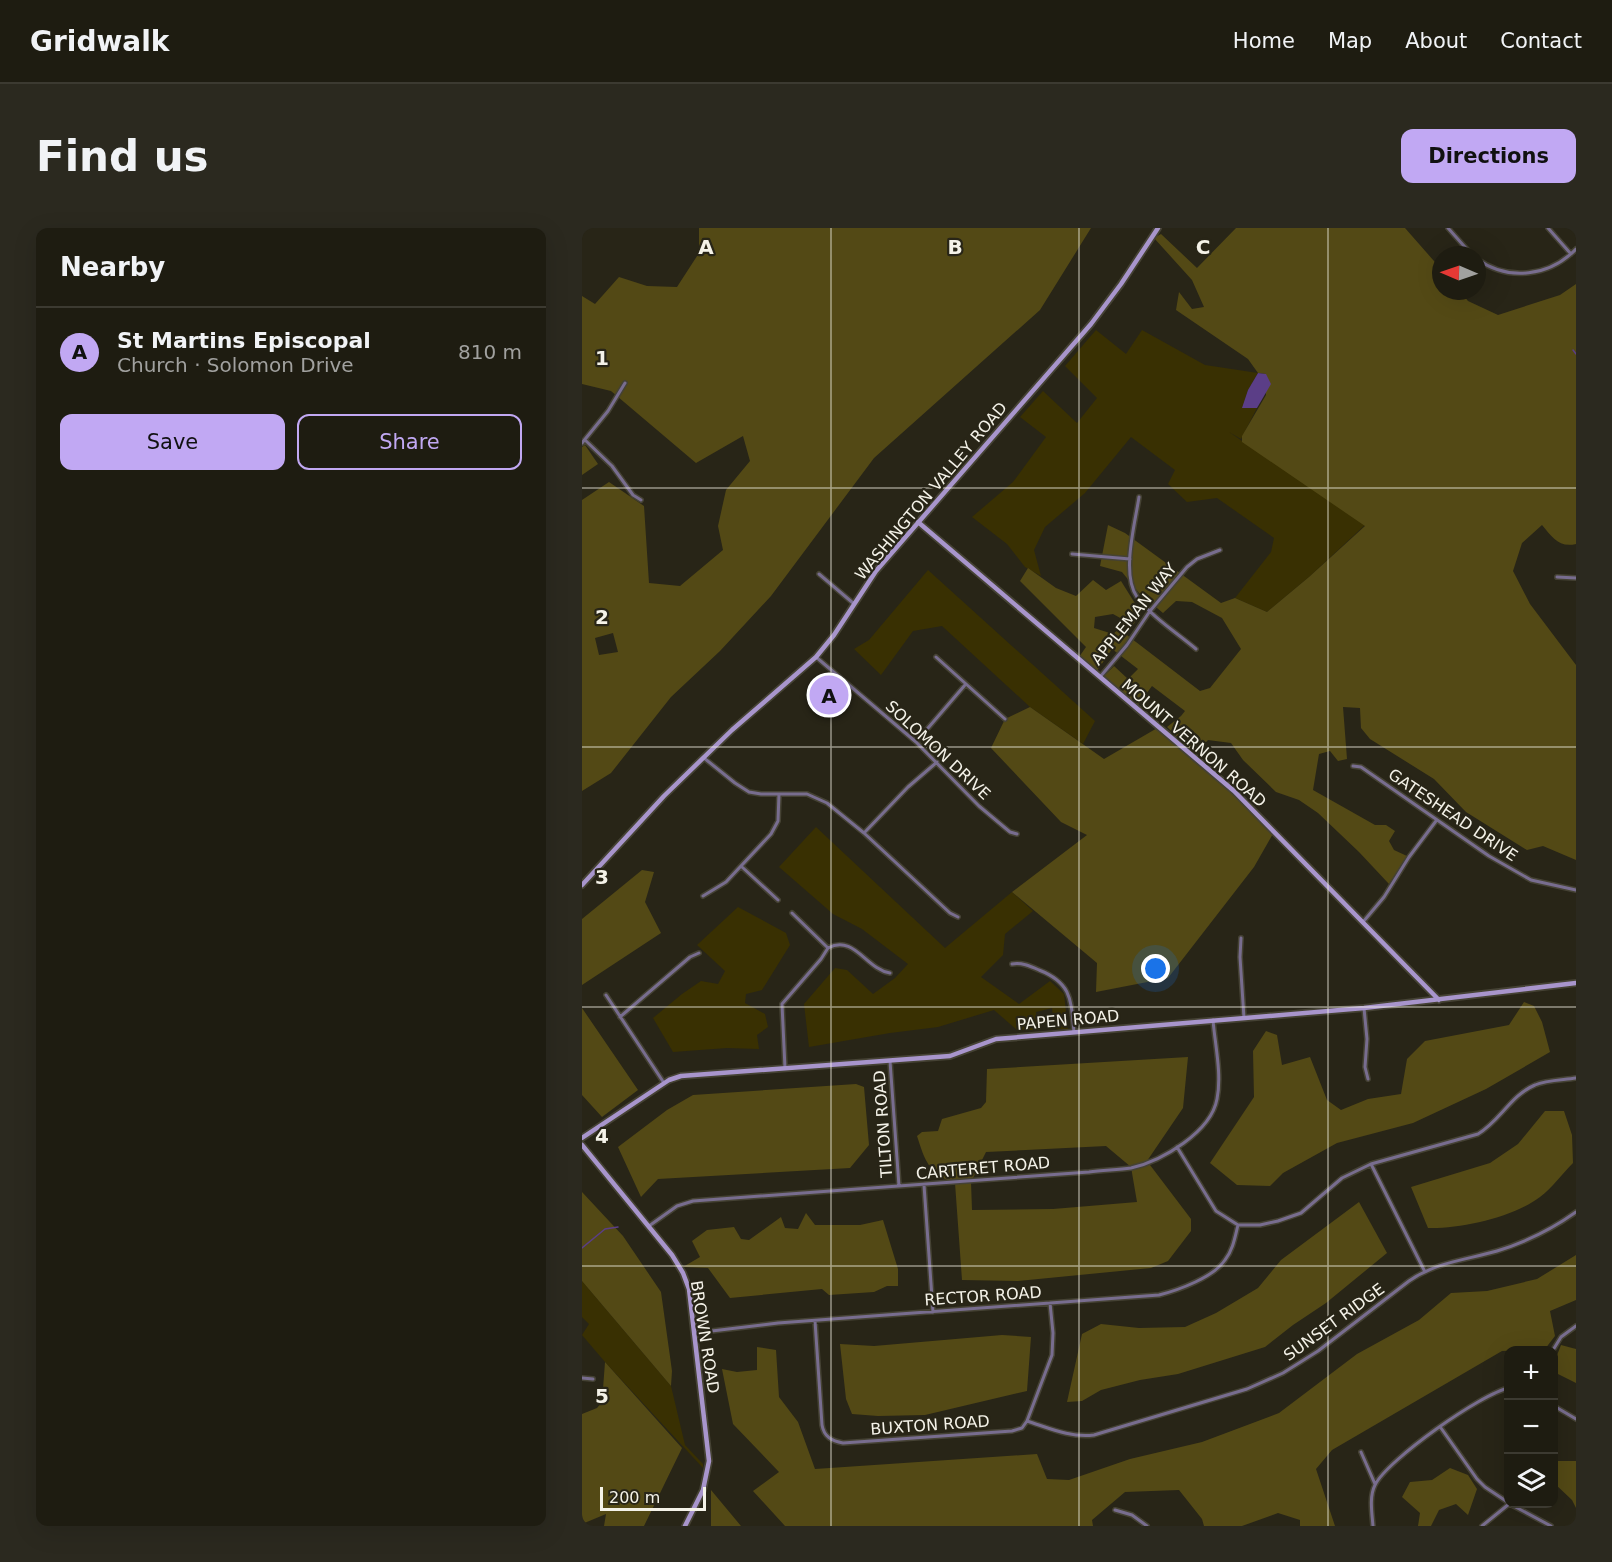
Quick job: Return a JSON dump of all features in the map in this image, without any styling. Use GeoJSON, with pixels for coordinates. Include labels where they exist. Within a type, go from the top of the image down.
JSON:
{"type":"FeatureCollection","features":[{"type":"Feature","properties":{"kind":"street","name":"WASHINGTON VALLEY ROAD"},"geometry":{"type":"LineString","coordinates":[[582,885],[664,795],[816,657],[834,635],[876,571],[1091,324],[1158,228]]}},
{"type":"Feature","properties":{"kind":"street"},"geometry":{"type":"LineString","coordinates":[[1448,228],[1464,246]]}},
{"type":"Feature","properties":{"kind":"street"},"geometry":{"type":"LineString","coordinates":[[1548,228],[1571,254]]}},
{"type":"Feature","properties":{"kind":"street"},"geometry":{"type":"LineString","coordinates":[[1486,264],[1503,272],[1523,274],[1537,272],[1551,267],[1576,249]]}},
{"type":"Feature","properties":{"kind":"street"},"geometry":{"type":"LineString","coordinates":[[625,383],[608,411],[583,442],[612,466],[633,495],[641,500]]}},
{"type":"Feature","properties":{"kind":"street"},"geometry":{"type":"LineString","coordinates":[[1139,497],[1130,559],[1133,589],[1150,611],[1197,650]]}},
{"type":"Feature","properties":{"kind":"street","name":"MOUNT VERNON ROAD"},"geometry":{"type":"LineString","coordinates":[[918,522],[1234,791],[1439,1000]]}},
{"type":"Feature","properties":{"kind":"street","name":"APPLEMAN WAY"},"geometry":{"type":"LineString","coordinates":[[1100,676],[1127,645],[1150,611],[1192,562],[1220,550]]}},
{"type":"Feature","properties":{"kind":"street"},"geometry":{"type":"LineString","coordinates":[[1072,554],[1130,559]]}},
{"type":"Feature","properties":{"kind":"street"},"geometry":{"type":"LineString","coordinates":[[819,574],[853,603]]}},
{"type":"Feature","properties":{"kind":"street"},"geometry":{"type":"LineString","coordinates":[[1557,577],[1576,578]]}},
{"type":"Feature","properties":{"kind":"street","name":"SOLOMON DRIVE"},"geometry":{"type":"LineString","coordinates":[[816,657],[916,742],[979,806],[1010,832],[1017,834]]}},
{"type":"Feature","properties":{"kind":"street"},"geometry":{"type":"LineString","coordinates":[[936,657],[1005,719]]}},
{"type":"Feature","properties":{"kind":"street"},"geometry":{"type":"LineString","coordinates":[[916,742],[965,685]]}},
{"type":"Feature","properties":{"kind":"street"},"geometry":{"type":"LineString","coordinates":[[704,758],[749,792],[798,793],[816,797],[838,810],[950,913],[958,917]]}},
{"type":"Feature","properties":{"kind":"street"},"geometry":{"type":"LineString","coordinates":[[864,833],[895,800],[937,762]]}},
{"type":"Feature","properties":{"kind":"street","name":"GATESHEAD DRIVE"},"geometry":{"type":"LineString","coordinates":[[1353,766],[1361,767],[1472,846],[1525,877],[1576,890]]}},
{"type":"Feature","properties":{"kind":"street"},"geometry":{"type":"LineString","coordinates":[[703,896],[726,882],[742,867],[775,828],[780,811],[779,794]]}},
{"type":"Feature","properties":{"kind":"street"},"geometry":{"type":"LineString","coordinates":[[1363,922],[1384,897],[1412,851],[1436,821]]}},
{"type":"Feature","properties":{"kind":"street"},"geometry":{"type":"LineString","coordinates":[[742,867],[778,900]]}},
{"type":"Feature","properties":{"kind":"street"},"geometry":{"type":"LineString","coordinates":[[792,914],[828,948]]}},
{"type":"Feature","properties":{"kind":"street"},"geometry":{"type":"LineString","coordinates":[[1241,938],[1244,1018]]}},
{"type":"Feature","properties":{"kind":"street"},"geometry":{"type":"LineString","coordinates":[[785,1068],[782,1004],[828,948],[837,944],[850,946],[882,971],[890,973]]}},
{"type":"Feature","properties":{"kind":"street"},"geometry":{"type":"LineString","coordinates":[[620,1017],[690,957],[699,953]]}},
{"type":"Feature","properties":{"kind":"street"},"geometry":{"type":"LineString","coordinates":[[1012,964],[1022,964],[1048,974],[1063,985],[1071,999],[1074,1032]]}},
{"type":"Feature","properties":{"kind":"street","name":"PAPEN ROAD"},"geometry":{"type":"LineString","coordinates":[[582,1138],[675,1077],[950,1056],[991,1040],[1364,1008],[1576,983]]}},
{"type":"Feature","properties":{"kind":"street"},"geometry":{"type":"LineString","coordinates":[[1421,1002],[1426,997],[1426,987]]}},
{"type":"Feature","properties":{"kind":"street"},"geometry":{"type":"LineString","coordinates":[[606,995],[664,1083]]}},
{"type":"Feature","properties":{"kind":"street"},"geometry":{"type":"LineString","coordinates":[[1364,1008],[1367,1039],[1365,1067],[1368,1079]]}},
{"type":"Feature","properties":{"kind":"street","name":"CARTERET ROAD"},"geometry":{"type":"LineString","coordinates":[[649,1226],[678,1206],[693,1201],[1131,1168],[1160,1157],[1177,1147],[1203,1128],[1215,1111],[1218,1097],[1218,1071],[1213,1020]]}},
{"type":"Feature","properties":{"kind":"street","name":"TILTON ROAD"},"geometry":{"type":"LineString","coordinates":[[890,1060],[899,1186]]}},
{"type":"Feature","properties":{"kind":"street"},"geometry":{"type":"LineString","coordinates":[[1177,1147],[1216,1211],[1238,1225],[1268,1224],[1295,1216],[1342,1178],[1371,1164],[1478,1134],[1526,1090],[1542,1083],[1576,1078]]}},
{"type":"Feature","properties":{"kind":"street","name":"BROWN ROAD"},"geometry":{"type":"LineString","coordinates":[[582,1145],[649,1226],[683,1272],[689,1289],[709,1469],[703,1490],[685,1526]]}},
{"type":"Feature","properties":{"kind":"street"},"geometry":{"type":"LineString","coordinates":[[1371,1164],[1425,1272]]}},
{"type":"Feature","properties":{"kind":"street"},"geometry":{"type":"LineString","coordinates":[[924,1185],[933,1312]]}},
{"type":"Feature","properties":{"kind":"street","name":"SUNSET RIDGE"},"geometry":{"type":"LineString","coordinates":[[1027,1421],[1062,1433],[1078,1436],[1094,1435],[1257,1385],[1310,1356],[1409,1281],[1425,1272],[1443,1263],[1516,1245],[1547,1232],[1576,1212]]}},
{"type":"Feature","properties":{"kind":"street","name":"RECTOR ROAD"},"geometry":{"type":"LineString","coordinates":[[695,1333],[815,1321],[1149,1296],[1181,1288],[1209,1274],[1224,1263],[1238,1225]]}},
{"type":"Feature","properties":{"kind":"street"},"geometry":{"type":"LineString","coordinates":[[1027,1421],[1052,1354],[1053,1333],[1050,1303]]}},
{"type":"Feature","properties":{"kind":"street","name":"BUXTON ROAD"},"geometry":{"type":"LineString","coordinates":[[815,1321],[822,1425],[825,1433],[833,1440],[843,1443],[1012,1431],[1022,1428],[1027,1421]]}},
{"type":"Feature","properties":{"kind":"street"},"geometry":{"type":"LineString","coordinates":[[1555,1346],[1561,1337],[1576,1326]]}},
{"type":"Feature","properties":{"kind":"street"},"geometry":{"type":"LineString","coordinates":[[582,1378],[593,1379]]}},
{"type":"Feature","properties":{"kind":"street"},"geometry":{"type":"LineString","coordinates":[[1375,1484],[1407,1452],[1485,1397],[1504,1390]]}},
{"type":"Feature","properties":{"kind":"street"},"geometry":{"type":"LineString","coordinates":[[1558,1408],[1576,1419]]}},
{"type":"Feature","properties":{"kind":"street"},"geometry":{"type":"LineString","coordinates":[[1441,1428],[1477,1479],[1504,1500]]}},
{"type":"Feature","properties":{"kind":"street"},"geometry":{"type":"LineString","coordinates":[[1361,1452],[1375,1484],[1372,1505],[1373,1526]]}},
{"type":"Feature","properties":{"kind":"street"},"geometry":{"type":"LineString","coordinates":[[1482,1526],[1504,1507]]}},
{"type":"Feature","properties":{"kind":"street"},"geometry":{"type":"LineString","coordinates":[[1518,1508],[1551,1526]]}},
{"type":"Feature","properties":{"kind":"street"},"geometry":{"type":"LineString","coordinates":[[1115,1510],[1132,1515],[1148,1526]]}},
{"type":"Feature","properties":{"kind":"shaded area"},"geometry":{"type":"Polygon","coordinates":[[[699,228],[1091,228],[1040,310],[874,458],[771,596],[720,651],[671,697],[611,773],[582,791],[582,500],[609,482],[644,506],[649,583],[680,586],[723,550],[718,526],[726,490],[750,461],[743,436],[696,463],[611,391],[582,384],[582,296],[595,304],[619,277],[647,286],[677,287],[699,253],[699,228]],[[613,633],[595,638],[599,655],[618,652],[613,633]]]}},
{"type":"Feature","properties":{"kind":"shaded area"},"geometry":{"type":"Polygon","coordinates":[[[1236,228],[1405,228],[1432,259],[1432,300],[1467,300],[1498,315],[1560,295],[1576,284],[1576,544],[1560,543],[1542,525],[1522,543],[1513,571],[1530,604],[1576,665],[1576,860],[1543,846],[1527,850],[1466,812],[1434,779],[1370,739],[1361,728],[1360,708],[1343,707],[1347,759],[1338,761],[1330,751],[1319,754],[1313,790],[1375,825],[1386,825],[1395,831],[1389,841],[1394,850],[1407,856],[1389,884],[1318,813],[1299,800],[1276,792],[1243,760],[1231,743],[1208,740],[1195,754],[1167,727],[1185,711],[1152,686],[1138,705],[1104,676],[1114,666],[1128,679],[1138,669],[1112,649],[1097,671],[1079,657],[1086,647],[1020,581],[1028,568],[1056,588],[1076,596],[1093,580],[1106,590],[1121,581],[1141,613],[1133,625],[1113,614],[1095,617],[1094,628],[1113,634],[1119,629],[1200,691],[1210,688],[1241,649],[1222,618],[1192,602],[1176,601],[1163,613],[1139,593],[1122,572],[1100,566],[1108,525],[1125,533],[1221,603],[1235,598],[1267,612],[1365,526],[1242,442],[1242,436],[1266,395],[1266,374],[1258,373],[1248,359],[1176,310],[1179,292],[1192,309],[1204,307],[1192,280],[1154,238],[1161,234],[1197,268],[1236,228]]]}},
{"type":"Feature","properties":{"kind":"shaded area"},"geometry":{"type":"Polygon","coordinates":[[[1096,330],[1126,354],[1142,330],[1205,365],[1258,373],[1248,390],[1243,408],[1257,408],[1241,439],[1229,432],[1365,525],[1267,612],[1235,598],[1271,552],[1274,538],[1217,498],[1187,502],[1168,484],[1175,470],[1131,437],[1085,493],[1045,527],[1034,550],[1041,576],[1025,567],[1007,544],[972,517],[1013,482],[1046,437],[1020,417],[1043,391],[1077,423],[1097,398],[1065,366],[1096,330]]]}},
{"type":"Feature","properties":{"kind":"shaded area"},"geometry":{"type":"Polygon","coordinates":[[[1258,373],[1266,374],[1271,384],[1257,408],[1242,408],[1248,390],[1258,373]]]}},
{"type":"Feature","properties":{"kind":"shaded area"},"geometry":{"type":"Polygon","coordinates":[[[585,445],[598,464],[582,475],[582,447],[585,445]]]}},
{"type":"Feature","properties":{"kind":"shaded area"},"geometry":{"type":"Polygon","coordinates":[[[928,570],[1095,721],[1083,744],[1030,707],[942,626],[913,631],[881,675],[854,649],[869,640],[928,570]]]}},
{"type":"Feature","properties":{"kind":"shaded area"},"geometry":{"type":"Polygon","coordinates":[[[1030,707],[1104,759],[1159,727],[1234,791],[1274,832],[1254,867],[1168,978],[1096,992],[1097,963],[1012,892],[1087,835],[1061,822],[991,748],[1005,719],[1030,707]]]}},
{"type":"Feature","properties":{"kind":"shaded area"},"geometry":{"type":"Polygon","coordinates":[[[816,827],[945,948],[1012,892],[1033,911],[1005,934],[1003,955],[981,977],[1019,1004],[1050,981],[1064,994],[1068,1029],[1054,1029],[1052,1008],[1036,1012],[1038,1030],[1017,1030],[994,1010],[938,1027],[809,1047],[804,1004],[835,968],[847,970],[873,994],[895,978],[908,964],[862,929],[833,914],[779,867],[816,827]]]}},
{"type":"Feature","properties":{"kind":"shaded area"},"geometry":{"type":"Polygon","coordinates":[[[642,870],[654,872],[645,902],[661,933],[582,985],[582,919],[642,870]]]}},
{"type":"Feature","properties":{"kind":"shaded area"},"geometry":{"type":"Polygon","coordinates":[[[738,907],[786,933],[790,945],[762,990],[746,994],[745,1003],[765,1014],[768,1027],[757,1035],[759,1049],[727,1048],[673,1052],[653,1018],[701,981],[718,984],[725,971],[697,945],[738,907]]]}},
{"type":"Feature","properties":{"kind":"shaded area"},"geometry":{"type":"Polygon","coordinates":[[[1524,1002],[1534,1006],[1542,1022],[1550,1052],[1486,1089],[1413,1123],[1337,1143],[1283,1173],[1270,1186],[1237,1185],[1210,1163],[1254,1097],[1253,1051],[1266,1031],[1277,1035],[1282,1065],[1310,1057],[1327,1100],[1341,1110],[1368,1099],[1401,1094],[1407,1059],[1425,1041],[1509,1025],[1524,1002]]]}},
{"type":"Feature","properties":{"kind":"shaded area"},"geometry":{"type":"Polygon","coordinates":[[[582,1008],[638,1090],[602,1117],[582,1095],[582,1008]]]}},
{"type":"Feature","properties":{"kind":"shaded area"},"geometry":{"type":"Polygon","coordinates":[[[1188,1057],[1183,1108],[1147,1161],[1191,1219],[1191,1231],[1168,1261],[1151,1268],[1018,1281],[962,1280],[955,1183],[939,1175],[929,1165],[917,1136],[922,1132],[938,1131],[942,1119],[981,1108],[986,1102],[987,1069],[1188,1057]],[[1106,1146],[986,1152],[971,1182],[972,1210],[1053,1209],[1137,1202],[1131,1167],[1106,1146]]]}},
{"type":"Feature","properties":{"kind":"shaded area"},"geometry":{"type":"Polygon","coordinates":[[[856,1084],[864,1087],[869,1145],[850,1168],[658,1179],[641,1197],[618,1147],[667,1110],[693,1095],[856,1084]]]}},
{"type":"Feature","properties":{"kind":"shaded area"},"geometry":{"type":"Polygon","coordinates":[[[1545,1111],[1564,1111],[1572,1135],[1573,1163],[1549,1189],[1529,1204],[1502,1216],[1471,1224],[1428,1228],[1411,1187],[1490,1163],[1518,1144],[1545,1111]]]}},
{"type":"Feature","properties":{"kind":"shaded area"},"geometry":{"type":"Polygon","coordinates":[[[582,1192],[623,1236],[661,1292],[672,1371],[671,1386],[582,1281],[582,1192]]]}},
{"type":"Feature","properties":{"kind":"shaded area"},"geometry":{"type":"Polygon","coordinates":[[[1359,1202],[1387,1253],[1326,1303],[1265,1347],[1178,1374],[1140,1380],[1101,1390],[1082,1401],[1067,1402],[1082,1334],[1101,1324],[1139,1328],[1185,1327],[1216,1313],[1258,1288],[1281,1260],[1359,1202]]]}},
{"type":"Feature","properties":{"kind":"shaded area"},"geometry":{"type":"Polygon","coordinates":[[[806,1213],[815,1225],[860,1225],[883,1220],[898,1269],[898,1286],[887,1286],[874,1292],[829,1295],[822,1289],[730,1298],[708,1268],[683,1267],[700,1257],[692,1241],[707,1230],[734,1227],[741,1239],[749,1240],[781,1217],[785,1228],[798,1229],[806,1213]]]}},
{"type":"Feature","properties":{"kind":"shaded area"},"geometry":{"type":"Polygon","coordinates":[[[1576,1255],[1576,1300],[1550,1311],[1555,1336],[1547,1346],[1504,1346],[1504,1351],[1332,1450],[1316,1469],[1335,1526],[1300,1526],[1300,1520],[1278,1513],[1242,1526],[1204,1526],[1202,1519],[1179,1490],[1125,1492],[1092,1520],[1093,1526],[785,1526],[753,1491],[779,1472],[733,1424],[722,1369],[737,1372],[757,1370],[757,1347],[776,1350],[779,1397],[798,1422],[815,1469],[1037,1454],[1047,1479],[1069,1480],[1130,1459],[1202,1442],[1279,1413],[1357,1354],[1419,1320],[1451,1293],[1487,1291],[1537,1279],[1576,1255]]]}},
{"type":"Feature","properties":{"kind":"shaded area"},"geometry":{"type":"Polygon","coordinates":[[[582,1281],[671,1386],[685,1445],[703,1464],[703,1468],[582,1335],[589,1324],[582,1317],[582,1281]]]}},
{"type":"Feature","properties":{"kind":"shaded area"},"geometry":{"type":"Polygon","coordinates":[[[1002,1335],[1031,1337],[1027,1391],[925,1415],[852,1414],[846,1399],[840,1344],[874,1346],[1002,1335]]]}},
{"type":"Feature","properties":{"kind":"shaded area"},"geometry":{"type":"Polygon","coordinates":[[[1561,1345],[1576,1349],[1576,1383],[1558,1374],[1558,1353],[1561,1345]]]}},
{"type":"Feature","properties":{"kind":"shaded area"},"geometry":{"type":"Polygon","coordinates":[[[605,1362],[682,1448],[644,1526],[604,1526],[606,1514],[582,1524],[582,1414],[597,1408],[602,1402],[605,1362]]]}},
{"type":"Feature","properties":{"kind":"shaded area"},"geometry":{"type":"Polygon","coordinates":[[[1558,1461],[1576,1461],[1576,1508],[1572,1500],[1558,1487],[1558,1461]]]}},
{"type":"Feature","properties":{"kind":"shaded area"},"geometry":{"type":"Polygon","coordinates":[[[1450,1468],[1468,1475],[1477,1489],[1468,1515],[1456,1504],[1439,1510],[1431,1526],[1418,1526],[1420,1513],[1402,1497],[1410,1482],[1432,1480],[1450,1468]]]}},
{"type":"Feature","properties":{"kind":"shaded area"},"geometry":{"type":"Polygon","coordinates":[[[711,1490],[741,1526],[711,1526],[711,1490]]]}},
{"type":"Feature","properties":{"kind":"waterway"},"geometry":{"type":"LineString","coordinates":[[1573,350],[1576,354]]}},
{"type":"Feature","properties":{"kind":"waterway"},"geometry":{"type":"LineString","coordinates":[[582,1248],[605,1229],[618,1227]]}},
{"type":"Feature","properties":{"kind":"place","name":"St Martins Episcopal"},"geometry":{"type":"Point","coordinates":[829,695]}}]}
